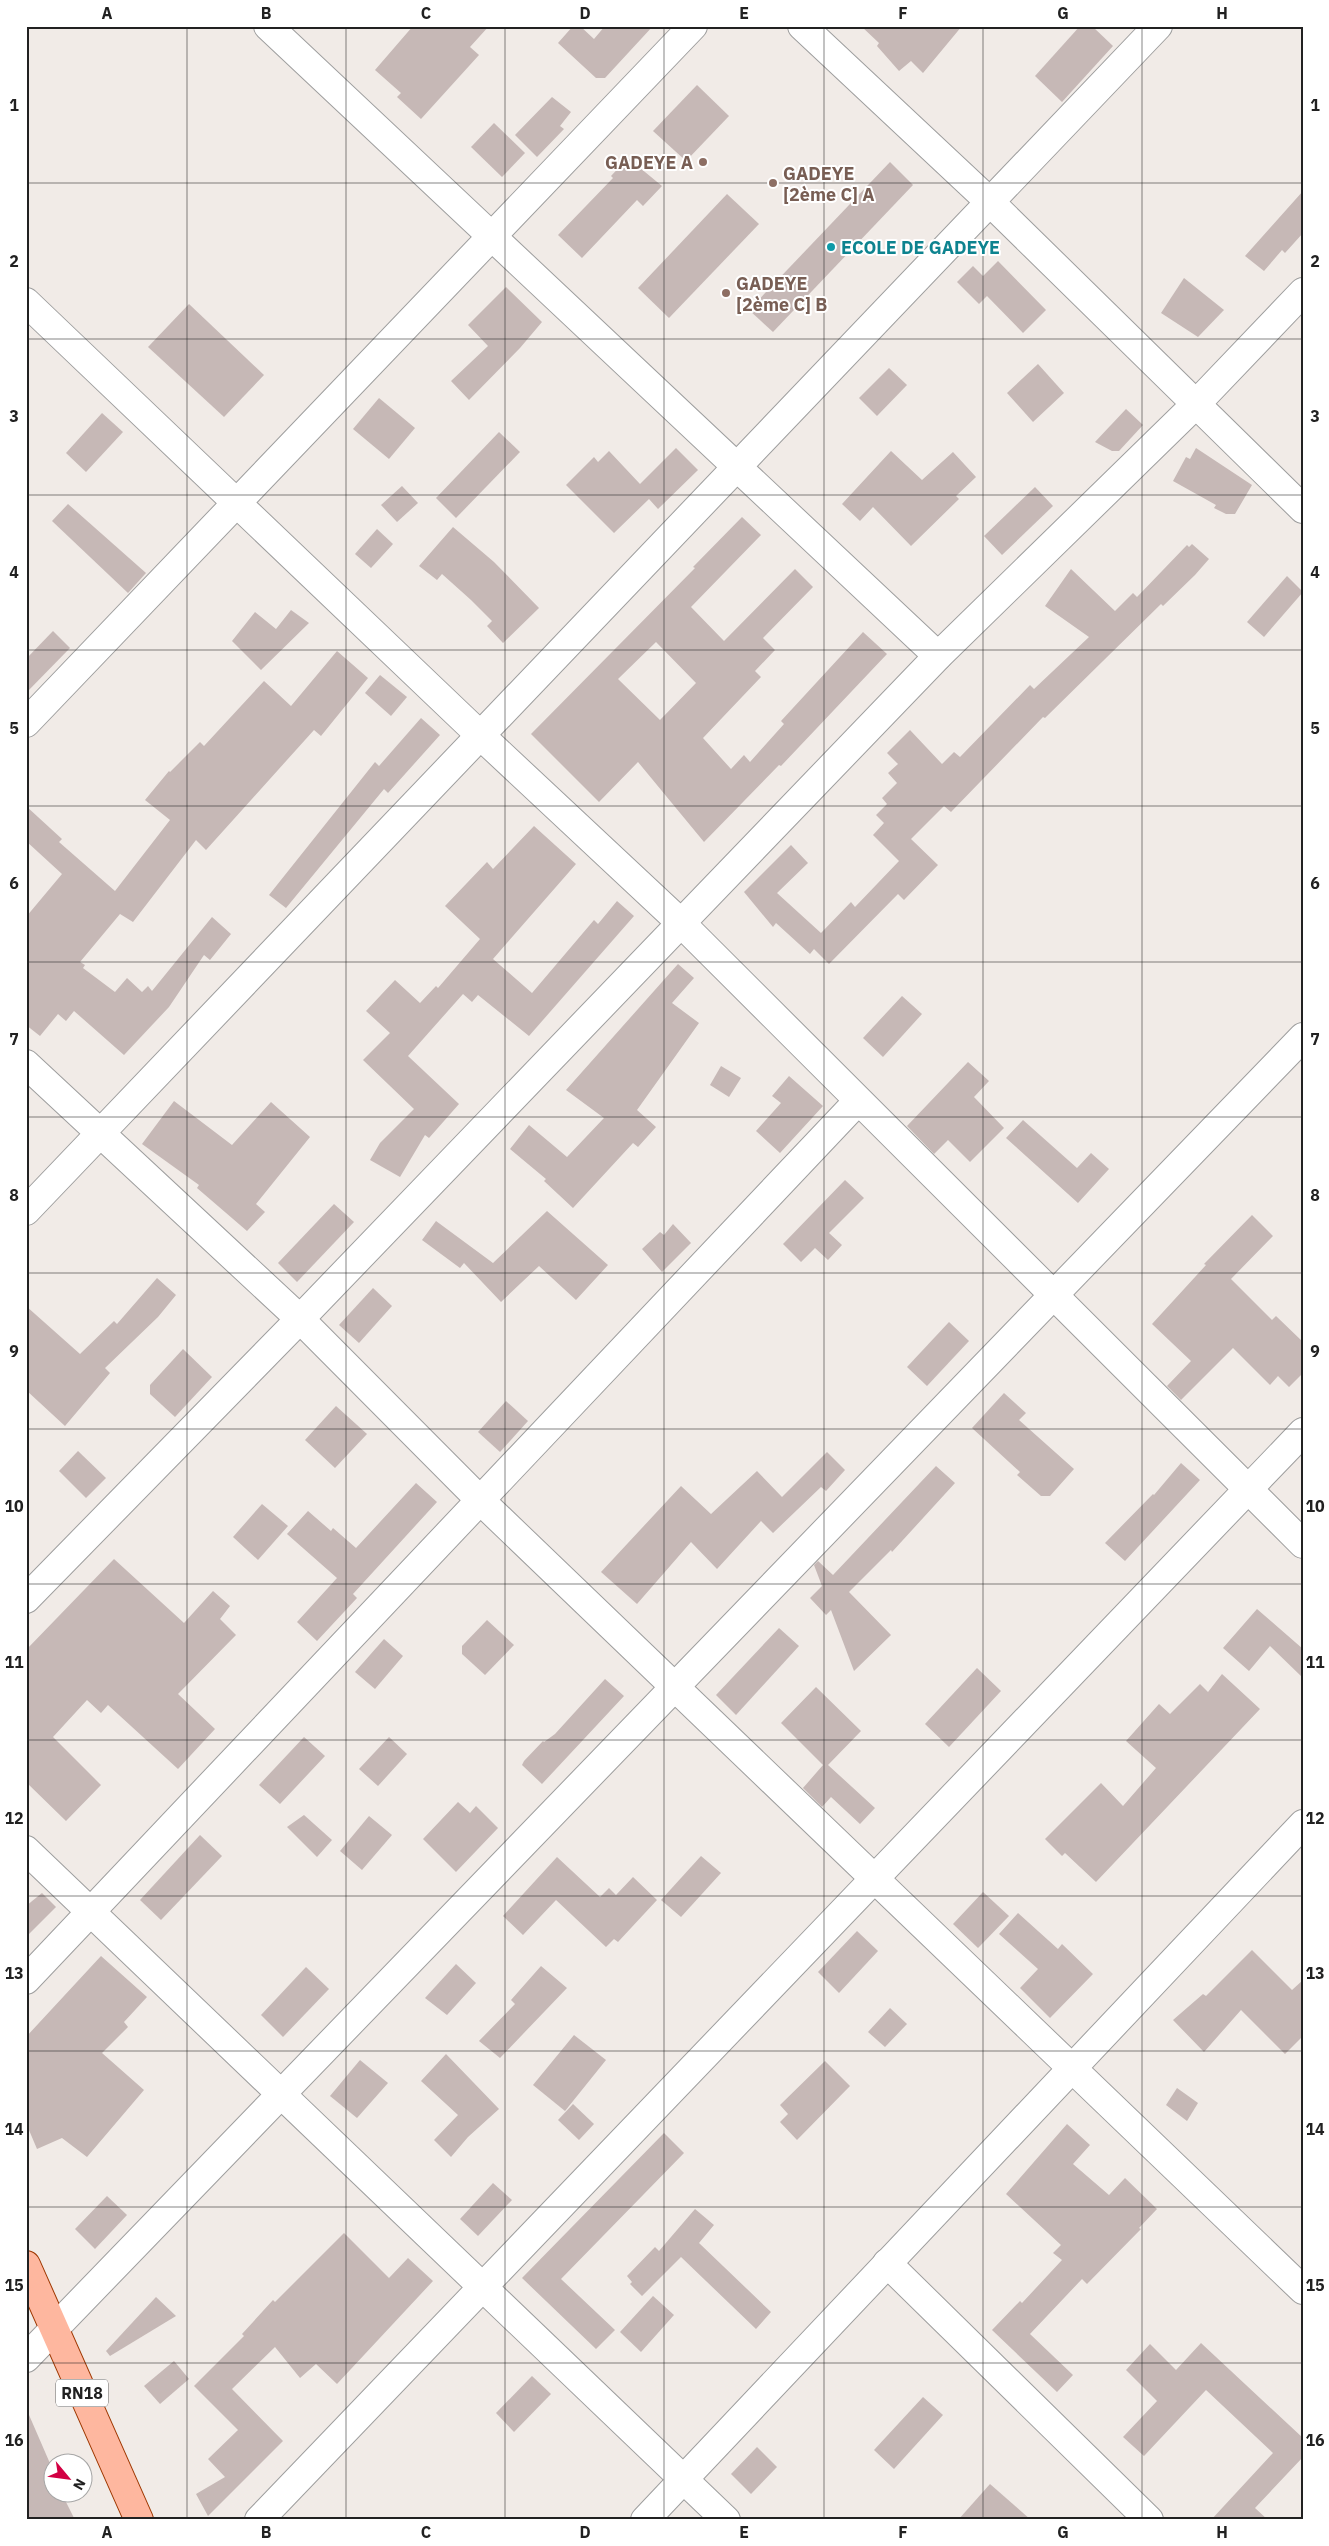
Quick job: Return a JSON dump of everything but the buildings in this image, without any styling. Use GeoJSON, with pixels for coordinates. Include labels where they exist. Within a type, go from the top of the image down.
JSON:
{"type":"FeatureCollection","features":[{"type":"Feature","properties":{"kind":"main road","name":"RN18"},"geometry":{"type":"LineString","coordinates":[[26,2265],[139,2520]]}},
{"type":"Feature","properties":{"kind":"street"},"geometry":{"type":"LineString","coordinates":[[268,26],[938,656]]}},
{"type":"Feature","properties":{"kind":"street"},"geometry":{"type":"LineString","coordinates":[[26,723],[693,26]]}},
{"type":"Feature","properties":{"kind":"street"},"geometry":{"type":"LineString","coordinates":[[802,26],[991,203],[1303,509]]}},
{"type":"Feature","properties":{"kind":"street"},"geometry":{"type":"LineString","coordinates":[[26,1211],[738,468],[1158,26]]}},
{"type":"Feature","properties":{"kind":"street"},"geometry":{"type":"LineString","coordinates":[[26,1599],[300,1319],[938,656],[1196,404],[1303,292]]}},
{"type":"Feature","properties":{"kind":"street"},"geometry":{"type":"LineString","coordinates":[[26,302],[481,736],[681,923],[1303,1544]]}},
{"type":"Feature","properties":{"kind":"street"},"geometry":{"type":"LineString","coordinates":[[26,2358],[1303,1037]]}},
{"type":"Feature","properties":{"kind":"street"},"geometry":{"type":"LineString","coordinates":[[26,1064],[100,1135],[300,1319],[480,1500],[1303,2290]]}},
{"type":"Feature","properties":{"kind":"street"},"geometry":{"type":"LineString","coordinates":[[26,1980],[858,1100]]}},
{"type":"Feature","properties":{"kind":"street"},"geometry":{"type":"LineString","coordinates":[[259,2520],[1303,1432]]}},
{"type":"Feature","properties":{"kind":"street"},"geometry":{"type":"LineString","coordinates":[[645,2520],[1303,1824]]}},
{"type":"Feature","properties":{"kind":"street"},"geometry":{"type":"LineString","coordinates":[[26,1850],[726,2520]]}},
{"type":"Feature","properties":{"kind":"street"},"geometry":{"type":"LineString","coordinates":[[887,2264],[1149,2520]]}},
{"type":"Feature","properties":{"kind":"place","name":"GADEYE A"},"geometry":{"type":"Point","coordinates":[703,162]}},
{"type":"Feature","properties":{"kind":"place","name":"GADEYE [2ème C] A"},"geometry":{"type":"Point","coordinates":[773,183]}},
{"type":"Feature","properties":{"kind":"place","name":"ECOLE DE GADEYE"},"geometry":{"type":"Point","coordinates":[831,247]}},
{"type":"Feature","properties":{"kind":"place","name":"GADEYE [2ème C] B"},"geometry":{"type":"Point","coordinates":[726,293]}}]}
